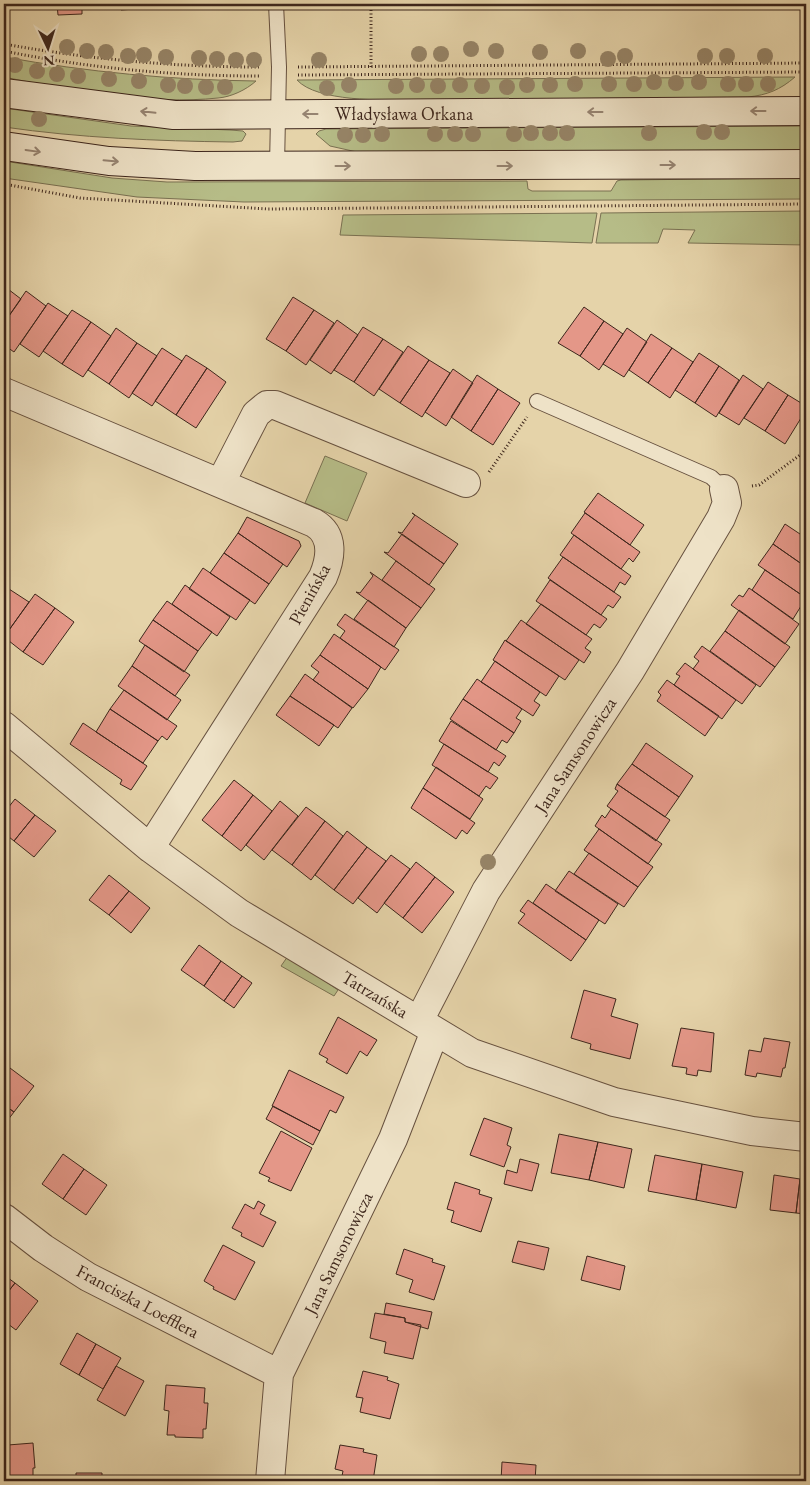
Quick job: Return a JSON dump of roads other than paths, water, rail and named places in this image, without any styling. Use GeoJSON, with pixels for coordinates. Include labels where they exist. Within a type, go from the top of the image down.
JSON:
{"type":"FeatureCollection","features":[{"type":"Feature","properties":{"kind":"street","name":"Władysława Orkana"},"geometry":{"type":"LineString","coordinates":[[4,93],[174,114],[806,111]]}},
{"type":"Feature","properties":{"kind":"street"},"geometry":{"type":"LineString","coordinates":[[4,146],[109,162],[195,166],[806,164]]}},
{"type":"Feature","properties":{"kind":"street","name":"Pienińska"},"geometry":{"type":"LineString","coordinates":[[4,392],[221,482],[320,527],[327,536],[330,562],[323,577],[150,848]]}},
{"type":"Feature","properties":{"kind":"street"},"geometry":{"type":"LineString","coordinates":[[221,482],[256,414],[267,405],[275,404],[466,483]]}},
{"type":"Feature","properties":{"kind":"street","name":"Jana Samsonowicza"},"geometry":{"type":"LineString","coordinates":[[270,1481],[279,1374],[393,1140],[427,1026],[486,891],[630,671],[721,518],[727,503],[724,489]]}},
{"type":"Feature","properties":{"kind":"street","name":"Tatrzańska"},"geometry":{"type":"LineString","coordinates":[[4,726],[150,848],[239,913],[472,1053],[614,1102],[752,1131],[806,1137]]}},
{"type":"Feature","properties":{"kind":"street","name":"Franciszka Loefflera"},"geometry":{"type":"LineString","coordinates":[[4,1218],[43,1248],[88,1277],[279,1374]]}},
{"type":"Feature","properties":{"kind":"lane"},"geometry":{"type":"LineString","coordinates":[[276,4],[278,71],[277,166]]}},
{"type":"Feature","properties":{"kind":"lane"},"geometry":{"type":"LineString","coordinates":[[537,402],[712,477],[724,489]]}}]}
